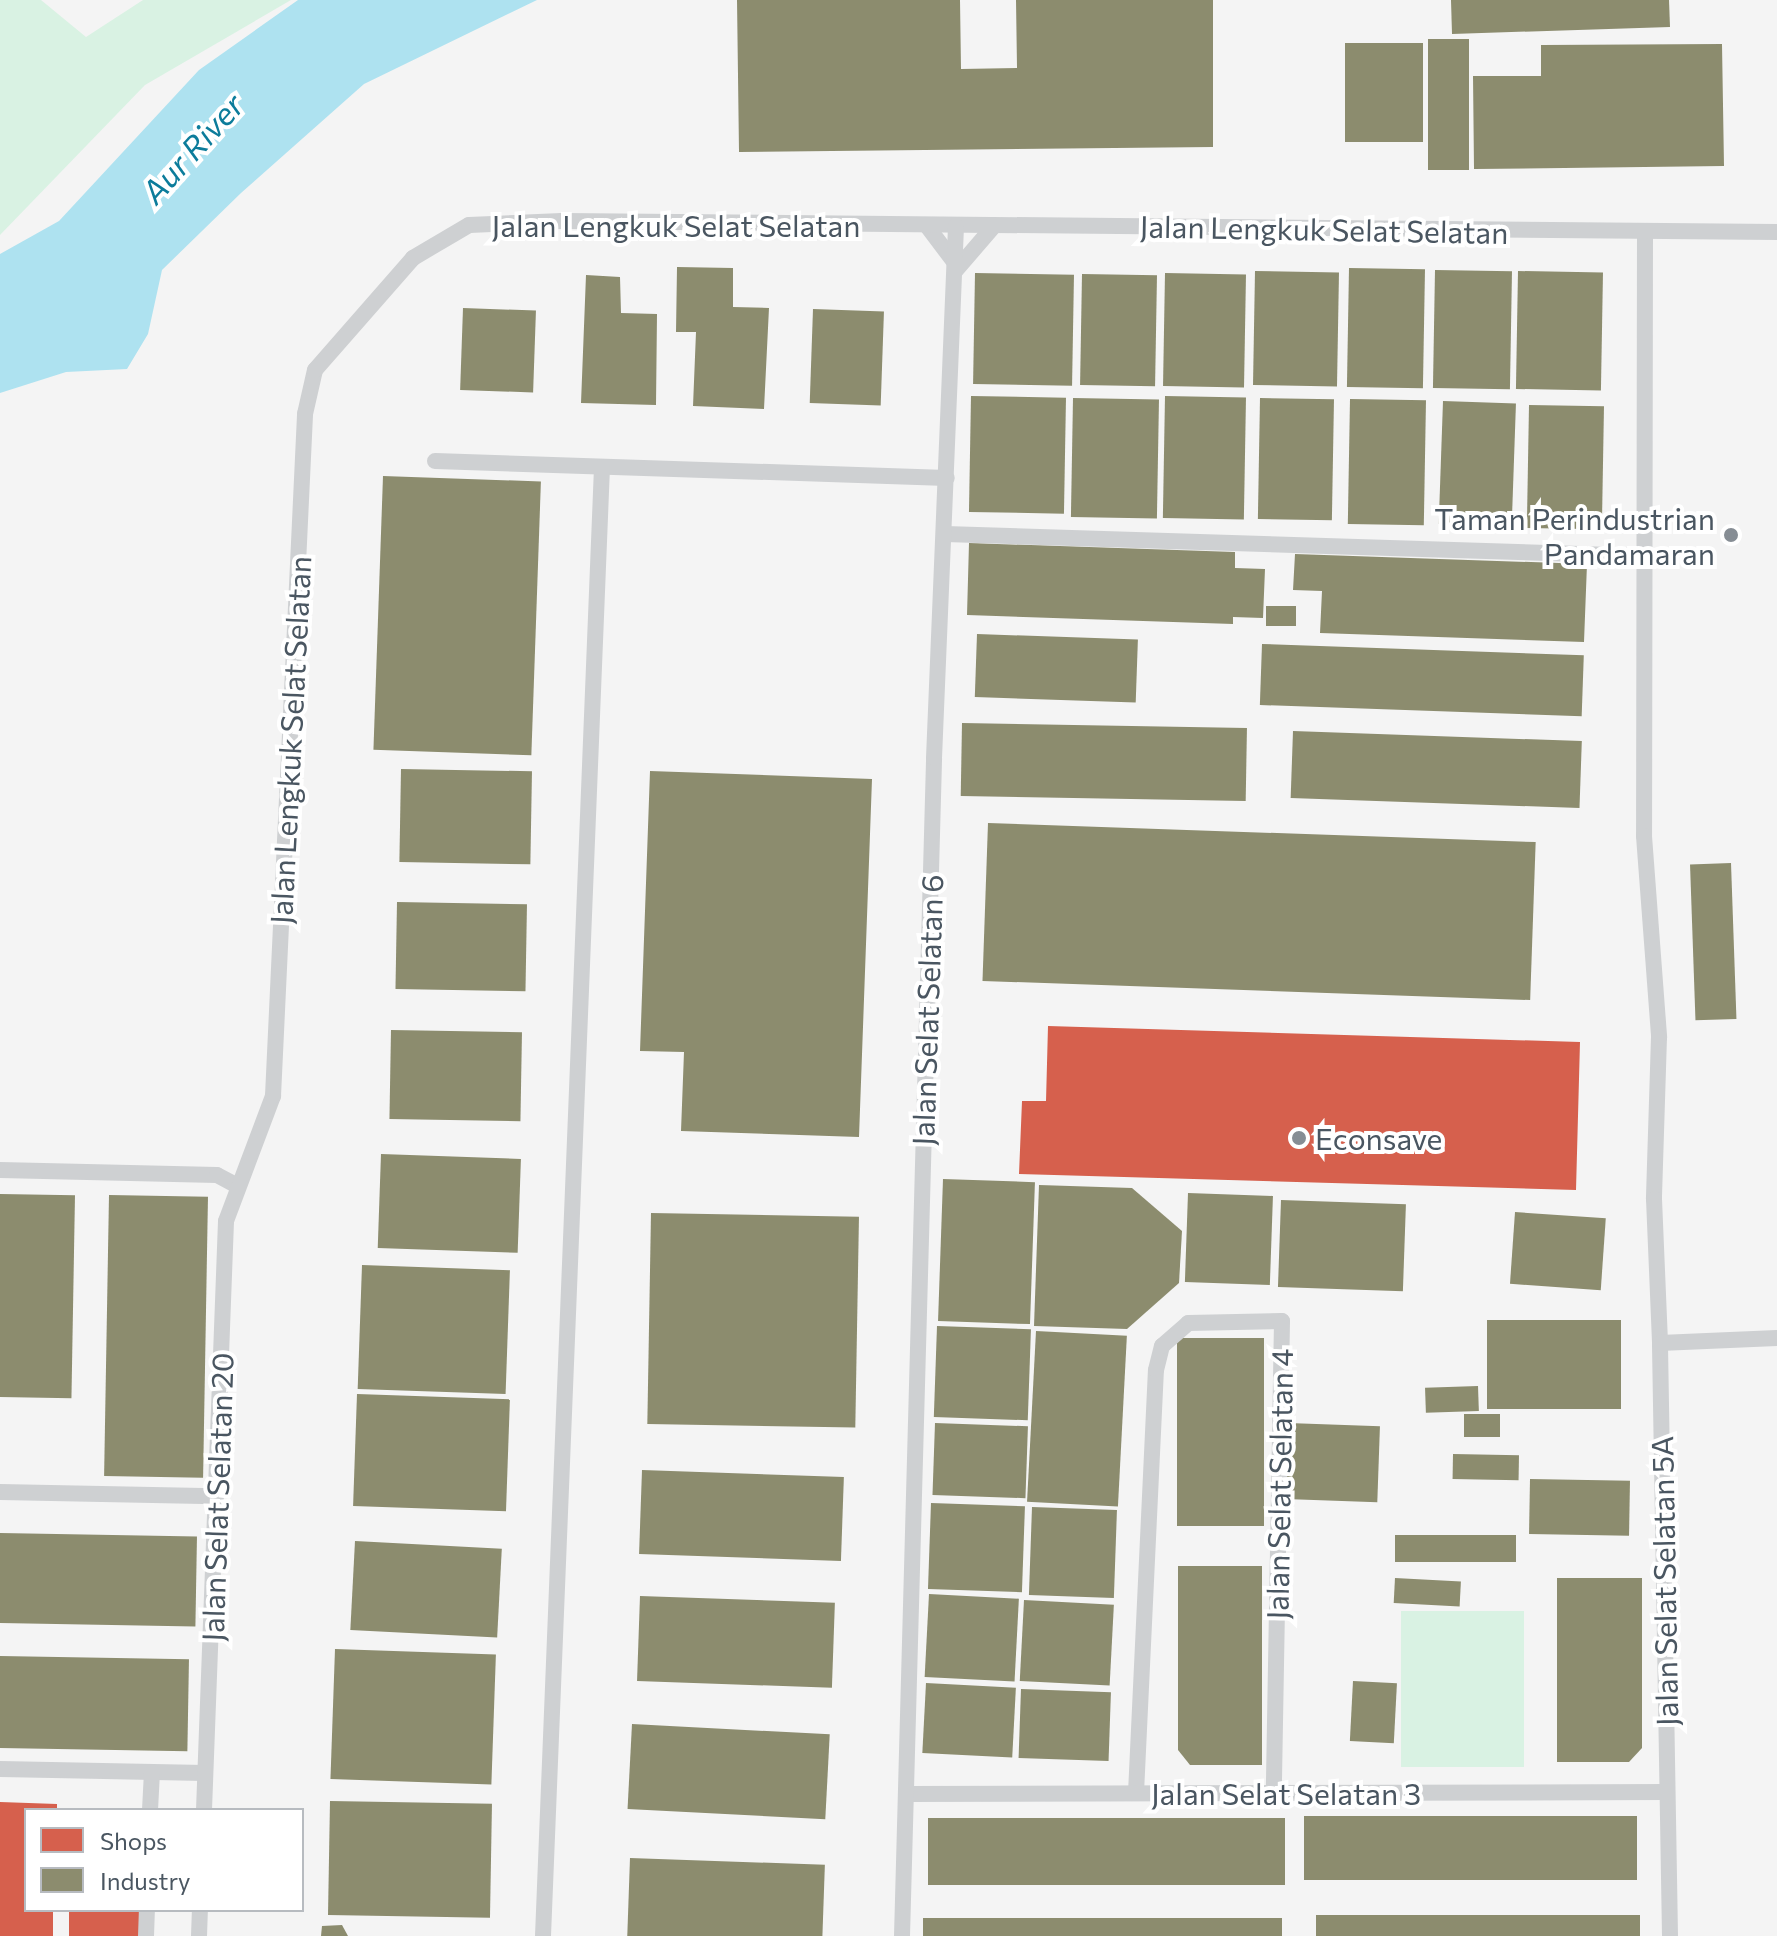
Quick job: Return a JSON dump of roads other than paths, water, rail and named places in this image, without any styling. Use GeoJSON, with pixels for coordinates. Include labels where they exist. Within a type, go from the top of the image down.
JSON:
{"type":"FeatureCollection","features":[{"type":"Feature","properties":{"kind":"street","name":"Jalan Lengkuk Selat Selatan"},"geometry":{"type":"LineString","coordinates":[[236,1185],[262,1135],[273,1096],[305,414],[315,370],[413,258],[469,225],[562,221],[1777,232]]}},
{"type":"Feature","properties":{"kind":"street"},"geometry":{"type":"LineString","coordinates":[[927,226],[955,267],[994,226]]}},
{"type":"Feature","properties":{"kind":"street","name":"Jalan Selat Selatan 6"},"geometry":{"type":"LineString","coordinates":[[902,1936],[922,1154],[956,226]]}},
{"type":"Feature","properties":{"kind":"street","name":"Jalan Selat Selatan 5A"},"geometry":{"type":"LineString","coordinates":[[1645,232],[1644,836],[1659,1037],[1654,1199],[1660,1343],[1670,1936]]}},
{"type":"Feature","properties":{"kind":"street"},"geometry":{"type":"LineString","coordinates":[[435,461],[947,478]]}},
{"type":"Feature","properties":{"kind":"street"},"geometry":{"type":"LineString","coordinates":[[543,1936],[602,467]]}},
{"type":"Feature","properties":{"kind":"street"},"geometry":{"type":"LineString","coordinates":[[945,534],[1644,556]]}},
{"type":"Feature","properties":{"kind":"street"},"geometry":{"type":"LineString","coordinates":[[0,1170],[217,1175],[236,1185]]}},
{"type":"Feature","properties":{"kind":"street","name":"Jalan Selat Selatan 20"},"geometry":{"type":"LineString","coordinates":[[204,1808],[226,1221],[236,1185]]}},
{"type":"Feature","properties":{"kind":"street","name":"Jalan Selat Selatan 4"},"geometry":{"type":"LineString","coordinates":[[1136,1793],[1156,1370],[1162,1346],[1188,1323],[1282,1321],[1274,1793]]}},
{"type":"Feature","properties":{"kind":"street"},"geometry":{"type":"LineString","coordinates":[[1660,1343],[1777,1338]]}},
{"type":"Feature","properties":{"kind":"street"},"geometry":{"type":"LineString","coordinates":[[0,1492],[216,1496]]}},
{"type":"Feature","properties":{"kind":"street"},"geometry":{"type":"LineString","coordinates":[[0,1769],[205,1773]]}},
{"type":"Feature","properties":{"kind":"street"},"geometry":{"type":"LineString","coordinates":[[150,1808],[152,1774]]}},
{"type":"Feature","properties":{"kind":"street","name":"Jalan Selat Selatan 3"},"geometry":{"type":"LineString","coordinates":[[906,1794],[1667,1792]]}},
{"type":"Feature","properties":{"kind":"street"},"geometry":{"type":"LineString","coordinates":[[146,1936],[147,1912]]}},
{"type":"Feature","properties":{"kind":"street"},"geometry":{"type":"LineString","coordinates":[[199,1936],[200,1912]]}},
{"type":"Feature","properties":{"kind":"water","name":"Aur River"},"geometry":{"type":"Polygon","coordinates":[[[298,0],[537,0],[364,84],[241,193],[162,270],[148,334],[127,369],[66,372],[0,393],[0,254],[59,221],[199,70],[298,0]]]}},
{"type":"Feature","properties":{"kind":"place","name":"Taman Perindustrian Pandamaran"},"geometry":{"type":"Point","coordinates":[1731,535]}},
{"type":"Feature","properties":{"kind":"place","name":"Econsave"},"geometry":{"type":"Point","coordinates":[1299,1138]}}]}
